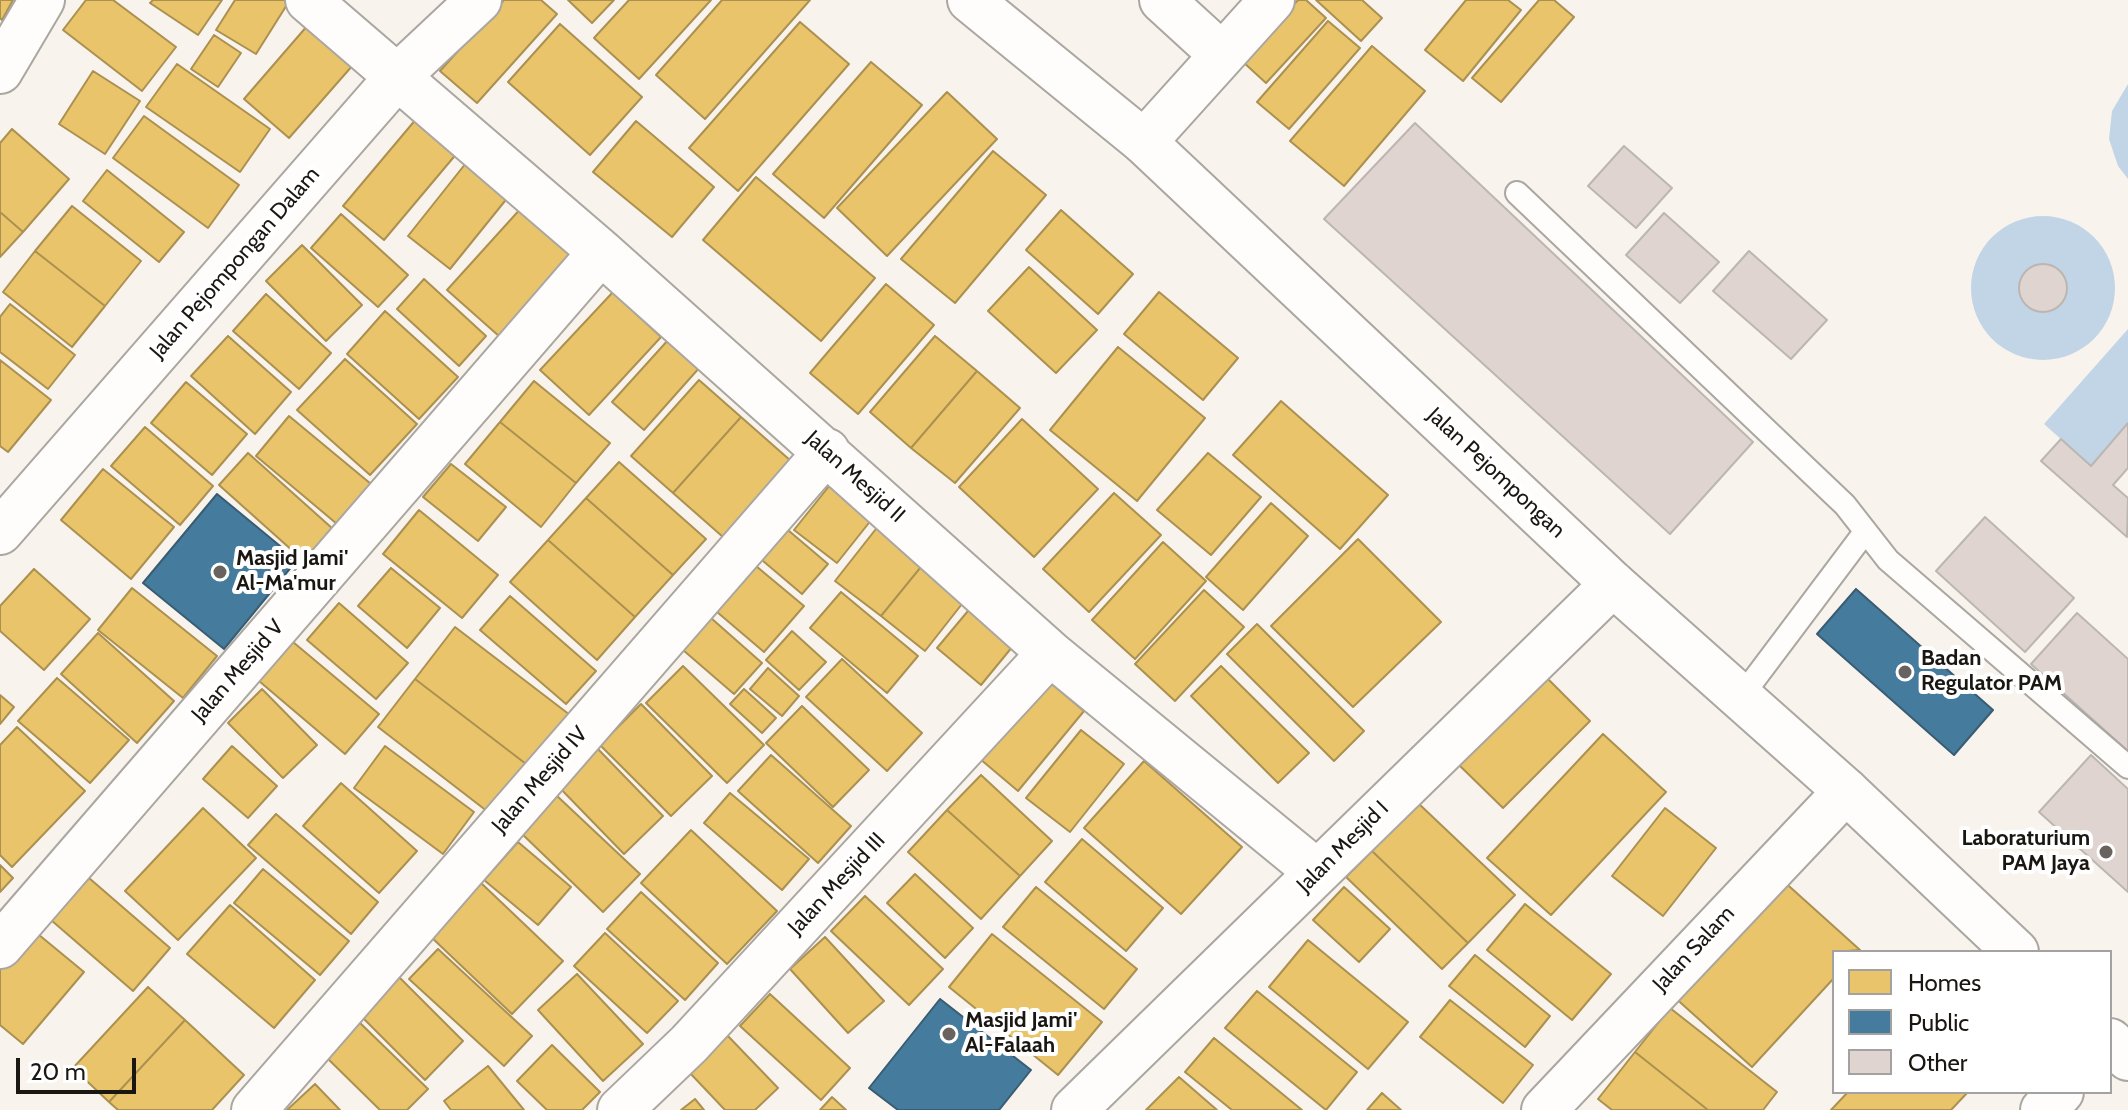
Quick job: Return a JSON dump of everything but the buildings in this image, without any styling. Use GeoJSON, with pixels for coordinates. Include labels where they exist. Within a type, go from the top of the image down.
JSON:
{"type":"FeatureCollection","features":[{"type":"Feature","properties":{"kind":"street"},"geometry":{"type":"LineString","coordinates":[[0,71],[42,0]]}},
{"type":"Feature","properties":{"kind":"street","name":"Jalan Mesjid II"},"geometry":{"type":"LineString","coordinates":[[308,0],[399,75],[601,252],[1050,653],[1317,872]]}},
{"type":"Feature","properties":{"kind":"street","name":"Jalan Pejompongan Dalam"},"geometry":{"type":"LineString","coordinates":[[0,532],[399,75],[479,0]]}},
{"type":"Feature","properties":{"kind":"street","name":"Jalan Pejompongan"},"geometry":{"type":"LineString","coordinates":[[970,0],[1144,142],[1613,584],[1846,791],[2014,950]]}},
{"type":"Feature","properties":{"kind":"street"},"geometry":{"type":"LineString","coordinates":[[1162,0],[1221,54]]}},
{"type":"Feature","properties":{"kind":"street"},"geometry":{"type":"LineString","coordinates":[[1144,142],[1272,0]]}},
{"type":"Feature","properties":{"kind":"street","name":"Jalan Mesjid V"},"geometry":{"type":"LineString","coordinates":[[0,946],[601,252]]}},
{"type":"Feature","properties":{"kind":"street","name":"Jalan Mesjid IV"},"geometry":{"type":"LineString","coordinates":[[254,1110],[827,451]]}},
{"type":"Feature","properties":{"kind":"street","name":"Jalan Mesjid I"},"geometry":{"type":"LineString","coordinates":[[1074,1110],[1613,584]]}},
{"type":"Feature","properties":{"kind":"street","name":"Jalan Mesjid III"},"geometry":{"type":"LineString","coordinates":[[620,1110],[689,1044],[1050,653]]}},
{"type":"Feature","properties":{"kind":"street","name":"Jalan Salam"},"geometry":{"type":"LineString","coordinates":[[1544,1110],[1846,791]]}},
{"type":"Feature","properties":{"kind":"street"},"geometry":{"type":"LineString","coordinates":[[2112,1044],[2128,1058]]}},
{"type":"Feature","properties":{"kind":"street"},"geometry":{"type":"LineString","coordinates":[[2043,1110],[2059,1094]]}},
{"type":"Feature","properties":{"kind":"lane"},"geometry":{"type":"LineString","coordinates":[[1517,193],[1845,505],[1888,560],[2128,767]]}},
{"type":"Feature","properties":{"kind":"lane"},"geometry":{"type":"LineString","coordinates":[[1741,697],[1865,532]]}},
{"type":"Feature","properties":{"kind":"water"},"geometry":{"type":"Polygon","coordinates":[[[2128,84],[2128,179],[2118,166],[2109,139],[2112,111],[2128,84]]]}},
{"type":"Feature","properties":{"kind":"water"},"geometry":{"type":"Polygon","coordinates":[[[2043,216],[2071,221],[2094,237],[2110,260],[2115,288],[2110,316],[2094,339],[2071,355],[2043,360],[2015,355],[1992,339],[1976,316],[1971,288],[1976,260],[1992,237],[2015,221],[2043,216]]]}},
{"type":"Feature","properties":{"kind":"water"},"geometry":{"type":"Polygon","coordinates":[[[2128,329],[2128,424],[2091,466],[2044,424],[2128,329]]]}},
{"type":"Feature","properties":{"kind":"place","name":"Masjid Jami' Al-Ma'mur"},"geometry":{"type":"Point","coordinates":[220,572]}},
{"type":"Feature","properties":{"kind":"place","name":"Badan Regulator PAM"},"geometry":{"type":"Point","coordinates":[1905,672]}},
{"type":"Feature","properties":{"kind":"place","name":"Laboraturium PAM Jaya"},"geometry":{"type":"Point","coordinates":[2106,852]}},
{"type":"Feature","properties":{"kind":"place","name":"Masjid Jami' Al-Falaah"},"geometry":{"type":"Point","coordinates":[949,1034]}}]}
